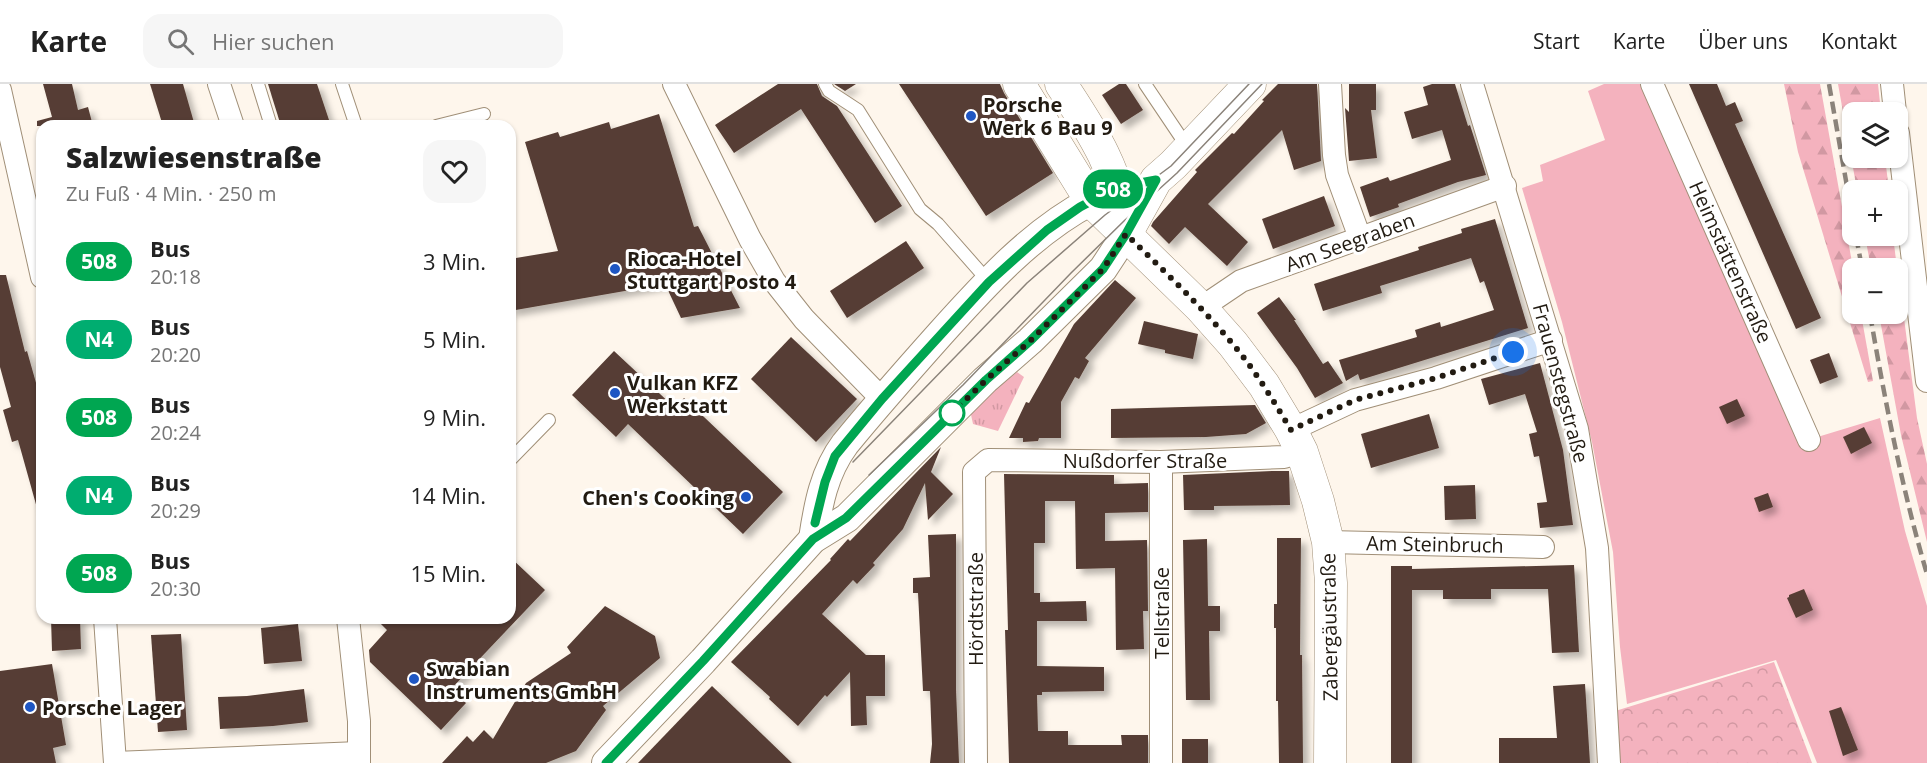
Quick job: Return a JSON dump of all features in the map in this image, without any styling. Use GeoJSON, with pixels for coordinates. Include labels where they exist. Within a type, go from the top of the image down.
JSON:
{"type":"FeatureCollection","features":[{"type":"Feature","properties":{"kind":"main road"},"geometry":{"type":"LineString","coordinates":[[1019,84],[1105,194],[1126,234]]}},
{"type":"Feature","properties":{"kind":"main road"},"geometry":{"type":"LineString","coordinates":[[1060,84],[1092,133],[1105,194]]}},
{"type":"Feature","properties":{"kind":"main road"},"geometry":{"type":"LineString","coordinates":[[1126,234],[1156,180],[1189,149],[1250,84]]}},
{"type":"Feature","properties":{"kind":"main road"},"geometry":{"type":"LineString","coordinates":[[1105,194],[1156,180]]}},
{"type":"Feature","properties":{"kind":"main road","name":"Zabergäustraße"},"geometry":{"type":"LineString","coordinates":[[1126,234],[1201,308],[1246,361],[1297,441],[1318,501],[1328,542],[1331,583],[1330,763]]}},
{"type":"Feature","properties":{"kind":"street"},"geometry":{"type":"LineString","coordinates":[[219,84],[231,120]]}},
{"type":"Feature","properties":{"kind":"street"},"geometry":{"type":"LineString","coordinates":[[674,84],[750,239],[774,281],[804,319],[882,399]]}},
{"type":"Feature","properties":{"kind":"street"},"geometry":{"type":"LineString","coordinates":[[1330,84],[1337,175],[1360,238]]}},
{"type":"Feature","properties":{"kind":"street","name":"Frauenstegstraße"},"geometry":{"type":"LineString","coordinates":[[1472,84],[1577,429],[1609,763]]}},
{"type":"Feature","properties":{"kind":"street","name":"Heimstättenstraße"},"geometry":{"type":"LineString","coordinates":[[1652,84],[1809,440]]}},
{"type":"Feature","properties":{"kind":"street"},"geometry":{"type":"LineString","coordinates":[[1892,84],[1894,102]]}},
{"type":"Feature","properties":{"kind":"street"},"geometry":{"type":"LineString","coordinates":[[0,90],[36,250]]}},
{"type":"Feature","properties":{"kind":"street"},"geometry":{"type":"LineString","coordinates":[[1902,168],[1927,381]]}},
{"type":"Feature","properties":{"kind":"street","name":"Am Seegraben"},"geometry":{"type":"LineString","coordinates":[[1201,308],[1241,281],[1504,186]]}},
{"type":"Feature","properties":{"kind":"street"},"geometry":{"type":"LineString","coordinates":[[813,539],[825,482],[835,456],[882,399],[989,282],[1047,230],[1105,194]]}},
{"type":"Feature","properties":{"kind":"street"},"geometry":{"type":"LineString","coordinates":[[606,763],[703,661],[813,539],[846,518],[986,380],[1030,341],[1103,269],[1126,234]]}},
{"type":"Feature","properties":{"kind":"street","name":"Nußdorfer Straße"},"geometry":{"type":"LineString","coordinates":[[988,460],[1161,462],[1284,457],[1297,441],[1355,400],[1436,378],[1551,340]]}},
{"type":"Feature","properties":{"kind":"street","name":"Hördtstraße"},"geometry":{"type":"LineString","coordinates":[[976,763],[974,472],[988,460]]}},
{"type":"Feature","properties":{"kind":"street","name":"Tellstraße"},"geometry":{"type":"LineString","coordinates":[[1161,462],[1161,763]]}},
{"type":"Feature","properties":{"kind":"street"},"geometry":{"type":"LineString","coordinates":[[825,482],[836,495],[845,501],[860,505]]}},
{"type":"Feature","properties":{"kind":"street","name":"Am Steinbruch"},"geometry":{"type":"LineString","coordinates":[[1328,542],[1543,546]]}},
{"type":"Feature","properties":{"kind":"street"},"geometry":{"type":"LineString","coordinates":[[105,624],[115,763],[359,758],[359,721],[349,624]]}},
{"type":"Feature","properties":{"kind":"lane"},"geometry":{"type":"LineString","coordinates":[[258,84],[269,120]]}},
{"type":"Feature","properties":{"kind":"lane"},"geometry":{"type":"LineString","coordinates":[[342,84],[354,120]]}},
{"type":"Feature","properties":{"kind":"lane"},"geometry":{"type":"LineString","coordinates":[[825,84],[829,91],[858,110],[920,209],[938,224],[989,282]]}},
{"type":"Feature","properties":{"kind":"lane"},"geometry":{"type":"LineString","coordinates":[[1145,84],[1189,149]]}},
{"type":"Feature","properties":{"kind":"lane"},"geometry":{"type":"LineString","coordinates":[[460,120],[484,114]]}},
{"type":"Feature","properties":{"kind":"lane"},"geometry":{"type":"LineString","coordinates":[[516,454],[549,420]]}},
{"type":"Feature","properties":{"kind":"green space"},"geometry":{"type":"Polygon","coordinates":[[[1604,84],[1643,84],[1801,442],[1880,418],[1905,531],[1927,606],[1927,763],[1817,763],[1776,660],[1627,704],[1613,552],[1592,442],[1562,322],[1522,188],[1543,181],[1540,165],[1605,140],[1588,91],[1604,84]]]}},
{"type":"Feature","properties":{"kind":"green space"},"geometry":{"type":"Polygon","coordinates":[[[1784,84],[1820,84],[1842,207],[1842,246],[1849,246],[1851,258],[1842,258],[1842,297],[1798,152],[1784,84]]]}},
{"type":"Feature","properties":{"kind":"green space"},"geometry":{"type":"Polygon","coordinates":[[[1838,84],[1878,84],[1880,102],[1842,102],[1842,106],[1838,84]]]}},
{"type":"Feature","properties":{"kind":"green space"},"geometry":{"type":"Polygon","coordinates":[[[1853,168],[1886,168],[1888,180],[1855,180],[1853,168]]]}},
{"type":"Feature","properties":{"kind":"green space"},"geometry":{"type":"Polygon","coordinates":[[[1867,246],[1894,246],[1896,258],[1869,258],[1867,246]]]}},
{"type":"Feature","properties":{"kind":"green space"},"geometry":{"type":"Polygon","coordinates":[[[1850,324],[1863,324],[1873,381],[1868,382],[1850,324]]]}},
{"type":"Feature","properties":{"kind":"green space"},"geometry":{"type":"Polygon","coordinates":[[[1881,324],[1905,324],[1917,418],[1927,464],[1927,542],[1901,435],[1881,324]]]}},
{"type":"Feature","properties":{"kind":"green space"},"geometry":{"type":"Polygon","coordinates":[[[1017,372],[1024,377],[998,431],[973,424],[970,410],[1017,372]]]}},
{"type":"Feature","properties":{"kind":"green space"},"geometry":{"type":"Polygon","coordinates":[[[1774,662],[1812,763],[1614,763],[1612,712],[1774,662]]]}},
{"type":"Feature","properties":{"kind":"building"},"geometry":{"type":"Polygon","coordinates":[[[43,84],[72,84],[78,110],[88,107],[91,120],[41,120],[52,117],[43,84]]]}},
{"type":"Feature","properties":{"kind":"building"},"geometry":{"type":"Polygon","coordinates":[[[150,84],[183,84],[193,120],[161,120],[150,84]]]}},
{"type":"Feature","properties":{"kind":"building"},"geometry":{"type":"Polygon","coordinates":[[[268,84],[317,84],[329,120],[279,120],[268,84]]]}},
{"type":"Feature","properties":{"kind":"building"},"geometry":{"type":"Polygon","coordinates":[[[778,84],[817,84],[822,96],[837,106],[902,206],[875,223],[801,109],[734,153],[715,125],[778,84]]]}},
{"type":"Feature","properties":{"kind":"building"},"geometry":{"type":"Polygon","coordinates":[[[834,84],[856,84],[845,91],[834,84]]]}},
{"type":"Feature","properties":{"kind":"building","name":"Porsche Werk 6 Bau 9"},"geometry":{"type":"Polygon","coordinates":[[[899,84],[1000,84],[1053,173],[986,216],[899,84]]]}},
{"type":"Feature","properties":{"kind":"building"},"geometry":{"type":"Polygon","coordinates":[[[1119,84],[1126,84],[1143,110],[1121,124],[1102,95],[1119,84]]]}},
{"type":"Feature","properties":{"kind":"building"},"geometry":{"type":"Polygon","coordinates":[[[1278,84],[1317,84],[1321,161],[1294,170],[1282,130],[1208,204],[1248,242],[1227,266],[1185,227],[1169,244],[1151,226],[1153,222],[1197,172],[1195,170],[1232,133],[1234,134],[1278,84]]]}},
{"type":"Feature","properties":{"kind":"building"},"geometry":{"type":"Polygon","coordinates":[[[1349,84],[1376,84],[1376,110],[1371,110],[1377,158],[1349,161],[1345,108],[1349,112],[1349,84]]]}},
{"type":"Feature","properties":{"kind":"building"},"geometry":{"type":"Polygon","coordinates":[[[1432,84],[1455,84],[1486,175],[1458,182],[1370,217],[1360,187],[1388,177],[1390,181],[1451,160],[1442,130],[1412,139],[1404,112],[1428,105],[1423,87],[1432,84]]]}},
{"type":"Feature","properties":{"kind":"building"},"geometry":{"type":"Polygon","coordinates":[[[1689,84],[1717,84],[1726,106],[1735,102],[1743,121],[1735,124],[1821,318],[1796,329],[1689,84]]]}},
{"type":"Feature","properties":{"kind":"building"},"geometry":{"type":"Polygon","coordinates":[[[659,114],[694,227],[698,226],[740,308],[681,318],[665,284],[516,310],[516,258],[558,251],[525,142],[558,132],[560,137],[609,122],[611,129],[659,114]]]}},
{"type":"Feature","properties":{"kind":"building"},"geometry":{"type":"Polygon","coordinates":[[[1324,196],[1335,226],[1273,249],[1262,219],[1324,196]]]}},
{"type":"Feature","properties":{"kind":"building"},"geometry":{"type":"Polygon","coordinates":[[[1495,219],[1528,328],[1360,380],[1358,374],[1346,381],[1339,360],[1417,337],[1415,330],[1440,322],[1441,327],[1494,310],[1484,281],[1480,283],[1471,258],[1380,286],[1382,293],[1323,311],[1314,284],[1419,250],[1418,247],[1462,233],[1461,229],[1495,219]]]}},
{"type":"Feature","properties":{"kind":"building"},"geometry":{"type":"Polygon","coordinates":[[[906,241],[924,268],[847,318],[830,291],[906,241]]]}},
{"type":"Feature","properties":{"kind":"building"},"geometry":{"type":"Polygon","coordinates":[[[0,275],[6,275],[25,352],[27,351],[36,383],[36,504],[18,440],[12,442],[3,410],[11,407],[0,367],[0,275]]]}},
{"type":"Feature","properties":{"kind":"building"},"geometry":{"type":"Polygon","coordinates":[[[1115,280],[1136,298],[1085,358],[1089,361],[1079,379],[1075,377],[1061,402],[1061,438],[1039,438],[1038,441],[1023,442],[1023,438],[1009,438],[1026,402],[1029,403],[1074,324],[1115,280]]]}},
{"type":"Feature","properties":{"kind":"building"},"geometry":{"type":"Polygon","coordinates":[[[1279,297],[1323,364],[1328,361],[1343,383],[1315,398],[1297,368],[1257,313],[1279,297]]]}},
{"type":"Feature","properties":{"kind":"building"},"geometry":{"type":"Polygon","coordinates":[[[1144,321],[1198,334],[1193,359],[1138,344],[1144,321]]]}},
{"type":"Feature","properties":{"kind":"building"},"geometry":{"type":"Polygon","coordinates":[[[791,337],[857,399],[816,442],[751,379],[791,337]]]}},
{"type":"Feature","properties":{"kind":"building"},"geometry":{"type":"Polygon","coordinates":[[[614,351],[675,408],[684,398],[783,492],[743,534],[628,424],[616,437],[572,395],[614,351]]]}},
{"type":"Feature","properties":{"kind":"building"},"geometry":{"type":"Polygon","coordinates":[[[1829,353],[1838,377],[1820,384],[1810,360],[1829,353]]]}},
{"type":"Feature","properties":{"kind":"building"},"geometry":{"type":"Polygon","coordinates":[[[1540,363],[1563,450],[1573,525],[1540,528],[1537,503],[1547,502],[1539,456],[1534,457],[1529,434],[1537,432],[1525,394],[1489,405],[1481,379],[1540,363]]]}},
{"type":"Feature","properties":{"kind":"building"},"geometry":{"type":"Polygon","coordinates":[[[1737,399],[1745,416],[1727,424],[1719,407],[1737,399]]]}},
{"type":"Feature","properties":{"kind":"building"},"geometry":{"type":"Polygon","coordinates":[[[1255,405],[1266,423],[1246,434],[1206,437],[1111,438],[1111,409],[1255,405]]]}},
{"type":"Feature","properties":{"kind":"building"},"geometry":{"type":"Polygon","coordinates":[[[1429,414],[1439,448],[1371,468],[1361,434],[1429,414]]]}},
{"type":"Feature","properties":{"kind":"building"},"geometry":{"type":"Polygon","coordinates":[[[1864,427],[1872,443],[1851,454],[1843,437],[1864,427]]]}},
{"type":"Feature","properties":{"kind":"building"},"geometry":{"type":"Polygon","coordinates":[[[941,447],[931,472],[953,494],[928,520],[925,483],[903,529],[873,563],[875,565],[857,584],[853,580],[822,614],[866,655],[885,655],[885,696],[866,696],[867,725],[851,726],[850,672],[827,697],[825,695],[798,726],[731,662],[831,560],[848,539],[850,541],[941,447]]]}},
{"type":"Feature","properties":{"kind":"building"},"geometry":{"type":"Polygon","coordinates":[[[1289,471],[1290,505],[1214,506],[1214,510],[1184,510],[1183,475],[1289,471]]]}},
{"type":"Feature","properties":{"kind":"building"},"geometry":{"type":"Polygon","coordinates":[[[1004,474],[1114,475],[1114,484],[1148,483],[1148,512],[1105,513],[1105,541],[1147,540],[1148,611],[1143,611],[1144,649],[1116,650],[1115,568],[1076,569],[1075,501],[1045,501],[1045,543],[1034,543],[1034,593],[1040,593],[1040,602],[1086,601],[1087,621],[1037,621],[1037,666],[1104,667],[1104,691],[1042,692],[1042,695],[1037,695],[1038,731],[1068,731],[1068,745],[1122,745],[1121,735],[1148,735],[1148,763],[1009,763],[1004,474]]]}},
{"type":"Feature","properties":{"kind":"building"},"geometry":{"type":"Polygon","coordinates":[[[1475,485],[1476,519],[1445,520],[1444,486],[1475,485]]]}},
{"type":"Feature","properties":{"kind":"building"},"geometry":{"type":"Polygon","coordinates":[[[1768,493],[1773,507],[1759,512],[1754,498],[1768,493]]]}},
{"type":"Feature","properties":{"kind":"building"},"geometry":{"type":"Polygon","coordinates":[[[956,534],[956,690],[959,763],[930,763],[932,744],[930,691],[923,691],[918,593],[913,593],[913,578],[930,577],[928,535],[956,534]]]}},
{"type":"Feature","properties":{"kind":"building"},"geometry":{"type":"Polygon","coordinates":[[[1277,538],[1301,538],[1300,655],[1302,655],[1303,763],[1279,763],[1276,628],[1274,628],[1274,604],[1277,604],[1277,538]]]}},
{"type":"Feature","properties":{"kind":"building"},"geometry":{"type":"Polygon","coordinates":[[[1207,539],[1208,606],[1220,606],[1220,631],[1209,631],[1210,700],[1186,700],[1183,540],[1207,539]]]}},
{"type":"Feature","properties":{"kind":"building"},"geometry":{"type":"Polygon","coordinates":[[[516,563],[545,590],[516,621],[516,563]]]}},
{"type":"Feature","properties":{"kind":"building"},"geometry":{"type":"Polygon","coordinates":[[[1574,565],[1579,652],[1552,653],[1548,589],[1491,589],[1491,599],[1443,599],[1443,590],[1412,590],[1412,763],[1391,763],[1391,566],[1412,566],[1412,569],[1574,565]]]}},
{"type":"Feature","properties":{"kind":"building"},"geometry":{"type":"Polygon","coordinates":[[[1804,589],[1813,610],[1796,618],[1787,598],[1804,589]]]}},
{"type":"Feature","properties":{"kind":"building"},"geometry":{"type":"Polygon","coordinates":[[[605,606],[655,636],[660,658],[603,706],[606,710],[576,751],[546,763],[442,763],[467,736],[473,742],[484,730],[493,739],[526,683],[571,653],[567,647],[605,606]]]}},
{"type":"Feature","properties":{"kind":"building"},"geometry":{"type":"Polygon","coordinates":[[[51,624],[80,624],[81,649],[52,651],[51,624]]]}},
{"type":"Feature","properties":{"kind":"building"},"geometry":{"type":"Polygon","coordinates":[[[298,624],[302,661],[264,664],[261,628],[298,624]]]}},
{"type":"Feature","properties":{"kind":"building"},"geometry":{"type":"Polygon","coordinates":[[[381,624],[513,624],[451,689],[466,703],[441,730],[370,662],[369,650],[387,630],[381,624]]]}},
{"type":"Feature","properties":{"kind":"building"},"geometry":{"type":"Polygon","coordinates":[[[181,634],[187,730],[158,732],[151,635],[181,634]]]}},
{"type":"Feature","properties":{"kind":"building","name":"Porsche Lager"},"geometry":{"type":"Polygon","coordinates":[[[52,664],[66,745],[53,748],[56,763],[0,763],[0,671],[52,664]]]}},
{"type":"Feature","properties":{"kind":"building"},"geometry":{"type":"Polygon","coordinates":[[[1585,684],[1590,763],[1499,763],[1499,738],[1557,738],[1553,686],[1585,684]]]}},
{"type":"Feature","properties":{"kind":"building"},"geometry":{"type":"Polygon","coordinates":[[[712,686],[764,736],[792,763],[638,763],[712,686]]]}},
{"type":"Feature","properties":{"kind":"building"},"geometry":{"type":"Polygon","coordinates":[[[304,689],[308,722],[220,729],[218,697],[304,689]]]}},
{"type":"Feature","properties":{"kind":"building"},"geometry":{"type":"Polygon","coordinates":[[[1841,707],[1858,750],[1843,756],[1829,711],[1841,707]]]}},
{"type":"Feature","properties":{"kind":"building"},"geometry":{"type":"Polygon","coordinates":[[[1182,739],[1208,739],[1208,763],[1182,763],[1182,739]]]}},
{"type":"Feature","properties":{"kind":"tram line"},"geometry":{"type":"LineString","coordinates":[[853,462],[1027,283],[1105,215],[1171,166],[1249,84]]}},
{"type":"Feature","properties":{"kind":"tram line"},"geometry":{"type":"LineString","coordinates":[[869,475],[963,385],[1125,220],[1177,173],[1262,84]]}},
{"type":"Feature","properties":{"kind":"railway"},"geometry":{"type":"LineString","coordinates":[[1829,84],[1846,180]]}},
{"type":"Feature","properties":{"kind":"railway"},"geometry":{"type":"LineString","coordinates":[[1858,246],[1860,258]]}},
{"type":"Feature","properties":{"kind":"railway"},"geometry":{"type":"LineString","coordinates":[[1872,324],[1895,445],[1927,574]]}},
{"type":"Feature","properties":{"kind":"bus line","name":"508"},"geometry":{"type":"LineString","coordinates":[[606,763],[703,661],[813,539],[846,518],[872,494],[986,380],[1030,341],[1103,269],[1145,203],[1156,180],[1118,187],[1080,207],[1057,222],[1020,252],[989,282],[882,399],[835,456],[825,482],[815,523]]}},
{"type":"Feature","properties":{"kind":"place","name":"Porsche Werk 6 Bau 9"},"geometry":{"type":"Point","coordinates":[971,116]}},
{"type":"Feature","properties":{"kind":"place","name":"Rioca-Hotel Stuttgart Posto 4"},"geometry":{"type":"Point","coordinates":[615,269]}},
{"type":"Feature","properties":{"kind":"place","name":"Vulkan KFZ Werkstatt"},"geometry":{"type":"Point","coordinates":[615,393]}},
{"type":"Feature","properties":{"kind":"place","name":"Chen's Cooking"},"geometry":{"type":"Point","coordinates":[746,497]}},
{"type":"Feature","properties":{"kind":"place","name":"Swabian Instruments GmbH"},"geometry":{"type":"Point","coordinates":[414,679]}},
{"type":"Feature","properties":{"kind":"place","name":"Porsche Lager"},"geometry":{"type":"Point","coordinates":[30,707]}},
{"type":"Feature","properties":{"kind":"route"},"geometry":{"type":"LineString","coordinates":[[952,413],[1103,269],[1126,234],[1201,308],[1233,344],[1264,386],[1291,430],[1355,400],[1436,378],[1513,352]]}}]}
